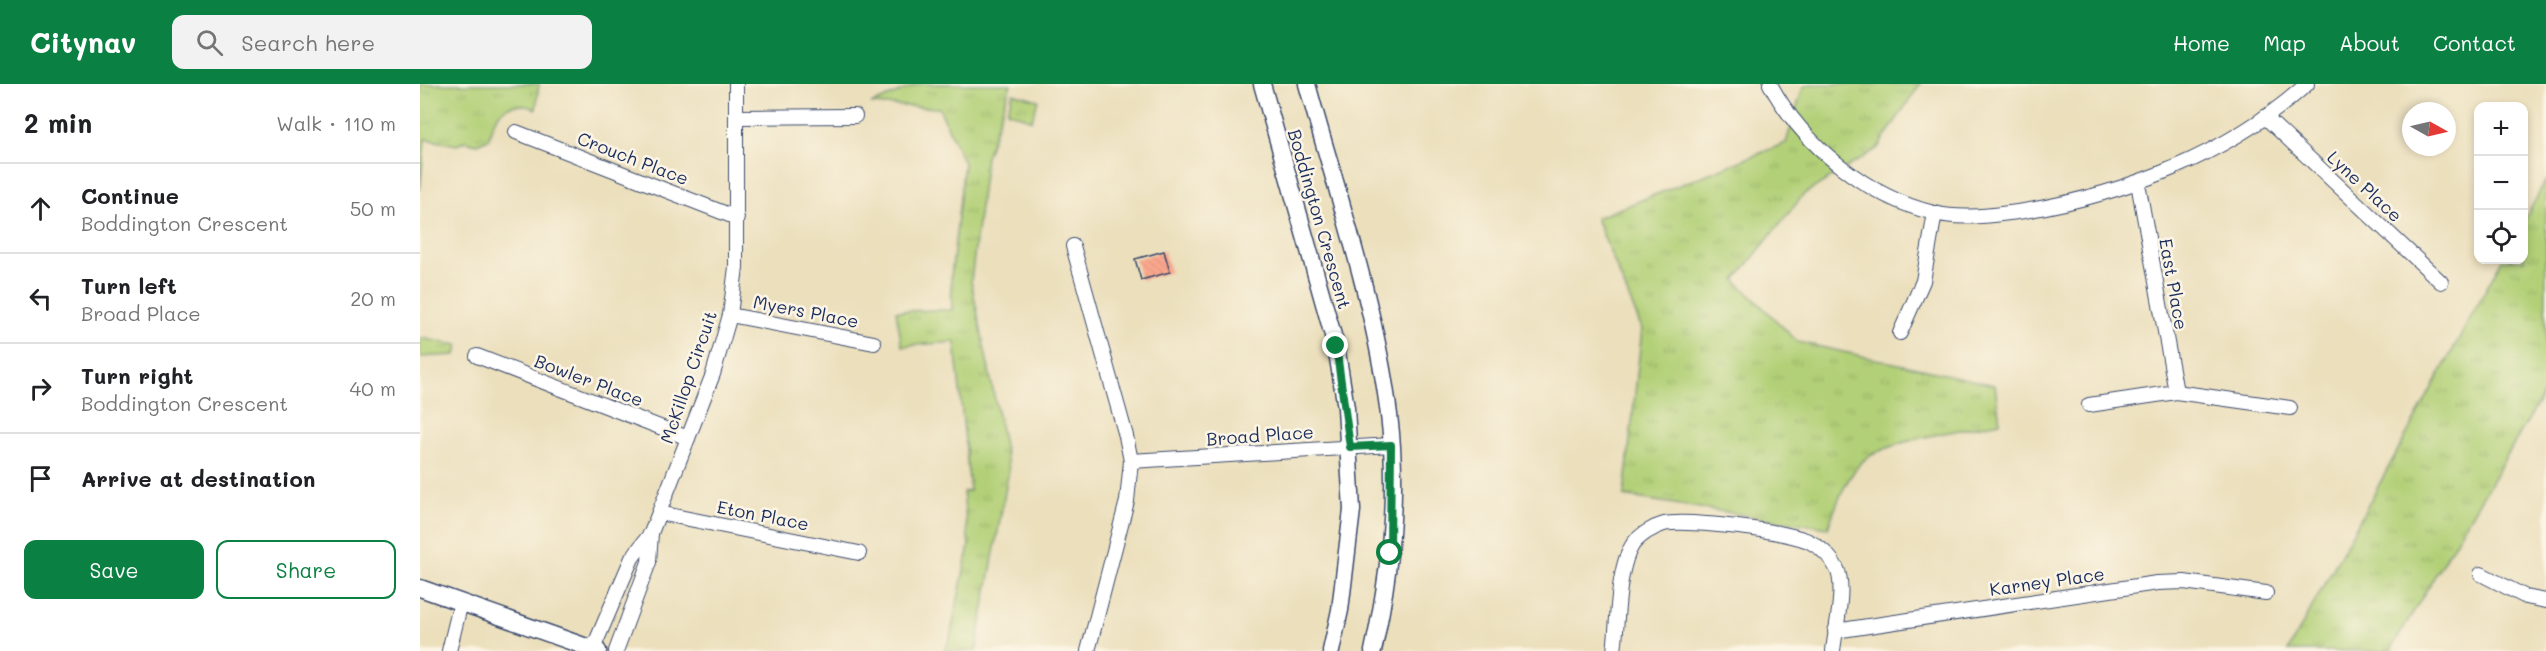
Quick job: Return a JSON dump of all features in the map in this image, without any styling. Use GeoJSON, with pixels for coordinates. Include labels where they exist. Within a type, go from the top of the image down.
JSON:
{"type":"FeatureCollection","features":[{"type":"Feature","properties":{"kind":"street","name":"McKillop Circuit"},"geometry":{"type":"LineString","coordinates":[[595,650],[632,558],[651,533],[713,374],[730,315],[736,267],[736,84]]}},
{"type":"Feature","properties":{"kind":"street","name":"Boddington Crescent"},"geometry":{"type":"LineString","coordinates":[[1262,84],[1336,346],[1350,447],[1350,530],[1340,610],[1331,651]]}},
{"type":"Feature","properties":{"kind":"street","name":"Boddington Crescent"},"geometry":{"type":"LineString","coordinates":[[1306,84],[1375,332],[1386,389],[1391,445],[1390,553],[1373,651]]}},
{"type":"Feature","properties":{"kind":"street"},"geometry":{"type":"LineString","coordinates":[[1770,84],[1798,124],[1828,155],[1863,182],[1894,201],[1935,213],[1965,216],[2007,213],[2061,205],[2138,183],[2188,162],[2265,117],[2307,84]]}},
{"type":"Feature","properties":{"kind":"street"},"geometry":{"type":"LineString","coordinates":[[736,117],[855,116]]}},
{"type":"Feature","properties":{"kind":"street","name":"Lyne Place"},"geometry":{"type":"LineString","coordinates":[[2265,117],[2441,282]]}},
{"type":"Feature","properties":{"kind":"street","name":"Crouch Place"},"geometry":{"type":"LineString","coordinates":[[516,132],[737,218]]}},
{"type":"Feature","properties":{"kind":"street","name":"East Place"},"geometry":{"type":"LineString","coordinates":[[2138,183],[2176,392]]}},
{"type":"Feature","properties":{"kind":"street"},"geometry":{"type":"LineString","coordinates":[[1900,333],[1923,280],[1935,213]]}},
{"type":"Feature","properties":{"kind":"street"},"geometry":{"type":"LineString","coordinates":[[1073,246],[1131,461],[1127,501],[1088,651]]}},
{"type":"Feature","properties":{"kind":"street","name":"Myers Place"},"geometry":{"type":"LineString","coordinates":[[730,315],[874,344]]}},
{"type":"Feature","properties":{"kind":"street","name":"Bowler Place"},"geometry":{"type":"LineString","coordinates":[[477,356],[688,438]]}},
{"type":"Feature","properties":{"kind":"street"},"geometry":{"type":"LineString","coordinates":[[2089,405],[2176,392],[2290,408]]}},
{"type":"Feature","properties":{"kind":"street","name":"Broad Place"},"geometry":{"type":"LineString","coordinates":[[1131,461],[1391,445]]}},
{"type":"Feature","properties":{"kind":"street","name":"Eton Place"},"geometry":{"type":"LineString","coordinates":[[659,513],[859,553]]}},
{"type":"Feature","properties":{"kind":"street"},"geometry":{"type":"LineString","coordinates":[[1614,651],[1625,560],[1632,545],[1654,527],[1684,522],[1792,535],[1812,542],[1827,554],[1840,578],[1833,651]]}},
{"type":"Feature","properties":{"kind":"street","name":"McKillop Circuit"},"geometry":{"type":"LineString","coordinates":[[616,651],[649,562],[651,533]]}},
{"type":"Feature","properties":{"kind":"street"},"geometry":{"type":"LineString","coordinates":[[2481,574],[2526,597],[2546,601]]}},
{"type":"Feature","properties":{"kind":"street","name":"Karney Place"},"geometry":{"type":"LineString","coordinates":[[1835,631],[2157,583],[2184,582],[2265,593]]}},
{"type":"Feature","properties":{"kind":"street"},"geometry":{"type":"LineString","coordinates":[[420,588],[595,650]]}},
{"type":"Feature","properties":{"kind":"street"},"geometry":{"type":"LineString","coordinates":[[449,651],[461,602]]}},
{"type":"Feature","properties":{"kind":"green space"},"geometry":{"type":"Polygon","coordinates":[[[420,84],[539,84],[536,109],[517,105],[504,110],[494,121],[489,139],[477,144],[465,141],[457,145],[425,139],[420,190],[420,84]]]}},
{"type":"Feature","properties":{"kind":"green space"},"geometry":{"type":"Polygon","coordinates":[[[919,84],[1011,84],[986,157],[971,281],[1009,470],[976,651],[944,651],[950,638],[969,546],[963,492],[970,491],[955,342],[902,346],[896,311],[952,310],[951,277],[964,163],[939,108],[871,104],[919,84]]]}},
{"type":"Feature","properties":{"kind":"green space"},"geometry":{"type":"Polygon","coordinates":[[[1809,84],[1920,84],[1877,149],[1804,194],[1735,280],[1798,342],[1995,385],[2000,422],[1925,437],[1870,456],[1859,465],[1849,480],[1828,528],[1624,496],[1642,329],[1596,218],[1786,143],[1803,87],[1809,84]]]}},
{"type":"Feature","properties":{"kind":"green space"},"geometry":{"type":"Polygon","coordinates":[[[1013,93],[1038,100],[1032,120],[1007,111],[1013,93]]]}},
{"type":"Feature","properties":{"kind":"green space"},"geometry":{"type":"Polygon","coordinates":[[[2546,180],[2546,390],[2390,651],[2288,651],[2500,264],[2528,264],[2528,214],[2546,180]]]}},
{"type":"Feature","properties":{"kind":"green space"},"geometry":{"type":"Polygon","coordinates":[[[420,338],[458,345],[456,355],[420,357],[420,338]]]}},
{"type":"Feature","properties":{"kind":"building"},"geometry":{"type":"Polygon","coordinates":[[[1164,251],[1170,272],[1141,280],[1135,259],[1164,251]]]}},
{"type":"Feature","properties":{"kind":"route"},"geometry":{"type":"LineString","coordinates":[[1336,346],[1350,447],[1391,445],[1393,508],[1390,553]]}}]}
